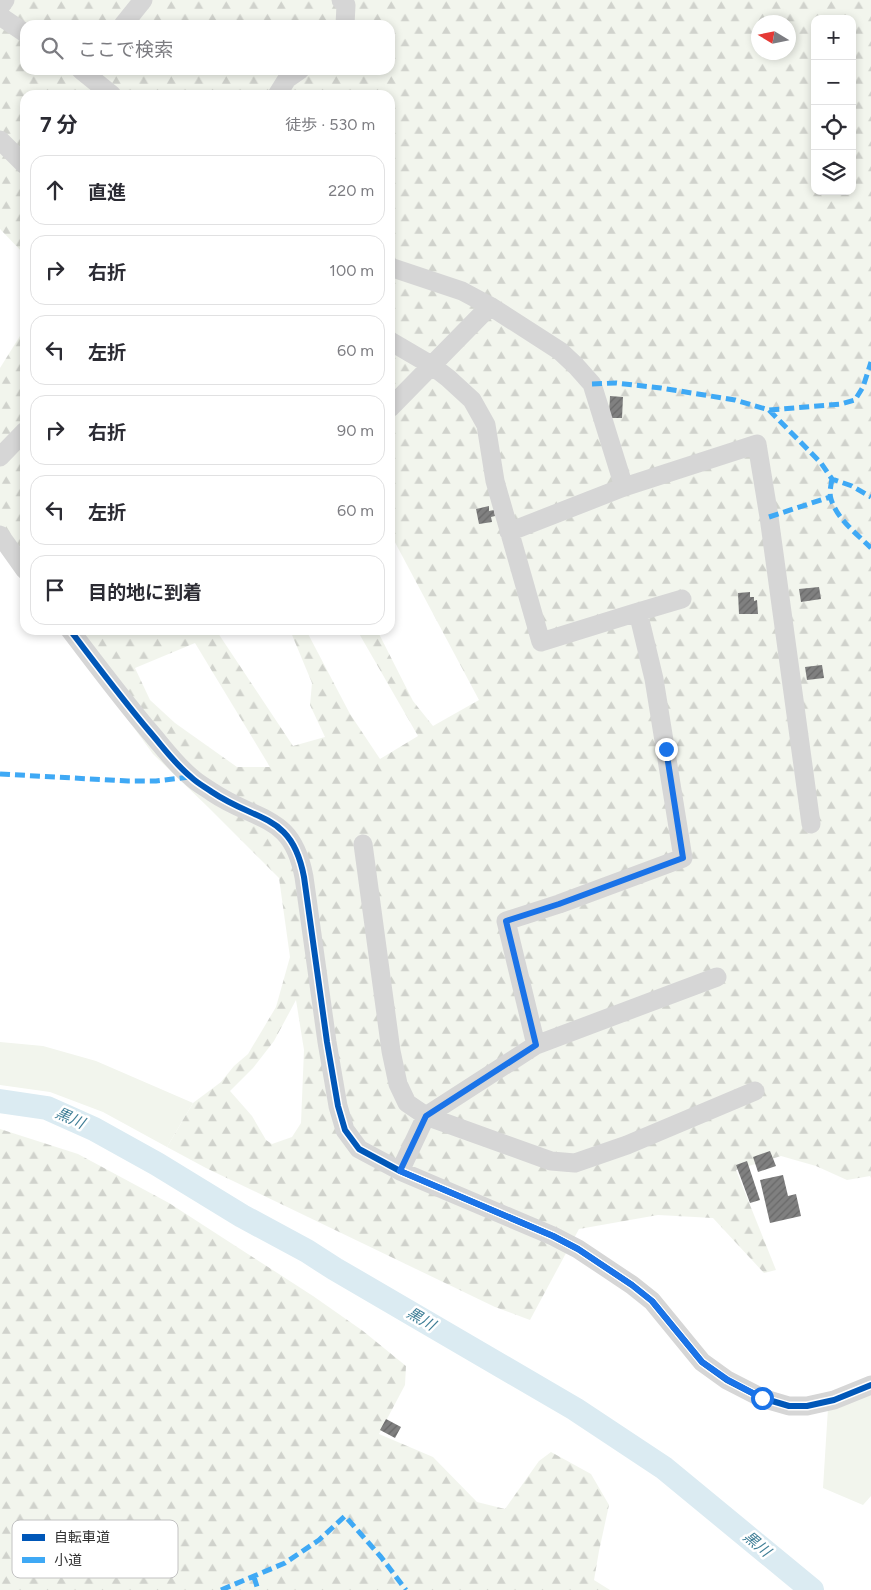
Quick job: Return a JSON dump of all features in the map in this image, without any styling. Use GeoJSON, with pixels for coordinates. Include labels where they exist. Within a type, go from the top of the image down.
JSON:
{"type":"FeatureCollection","features":[{"type":"Feature","properties":{"kind":"street"},"geometry":{"type":"LineString","coordinates":[[0,7],[5,0]]}},
{"type":"Feature","properties":{"kind":"street"},"geometry":{"type":"LineString","coordinates":[[127,20],[143,0]]}},
{"type":"Feature","properties":{"kind":"street"},"geometry":{"type":"LineString","coordinates":[[341,0],[346,5],[345,20]]}},
{"type":"Feature","properties":{"kind":"street"},"geometry":{"type":"LineString","coordinates":[[0,16],[20,30]]}},
{"type":"Feature","properties":{"kind":"street"},"geometry":{"type":"LineString","coordinates":[[90,75],[107,90]]}},
{"type":"Feature","properties":{"kind":"street"},"geometry":{"type":"LineString","coordinates":[[280,90],[287,79],[293,75]]}},
{"type":"Feature","properties":{"kind":"street"},"geometry":{"type":"LineString","coordinates":[[0,140],[20,160]]}},
{"type":"Feature","properties":{"kind":"street"},"geometry":{"type":"LineString","coordinates":[[395,270],[462,291],[490,306],[560,351],[576,366],[592,384],[624,487]]}},
{"type":"Feature","properties":{"kind":"street"},"geometry":{"type":"LineString","coordinates":[[395,403],[490,306]]}},
{"type":"Feature","properties":{"kind":"street"},"geometry":{"type":"LineString","coordinates":[[395,344],[431,365],[472,400],[486,425],[495,481],[541,642],[682,599]]}},
{"type":"Feature","properties":{"kind":"street"},"geometry":{"type":"LineString","coordinates":[[0,457],[20,437]]}},
{"type":"Feature","properties":{"kind":"street"},"geometry":{"type":"LineString","coordinates":[[509,532],[624,487],[758,444],[770,517],[810,824]]}},
{"type":"Feature","properties":{"kind":"street"},"geometry":{"type":"LineString","coordinates":[[0,535],[20,563]]}},
{"type":"Feature","properties":{"kind":"street"},"geometry":{"type":"LineString","coordinates":[[536,1045],[506,921],[559,904],[683,858],[654,679],[638,612]]}},
{"type":"Feature","properties":{"kind":"street"},"geometry":{"type":"LineString","coordinates":[[74,635],[132,710],[190,777],[244,811],[271,821],[284,832],[294,846],[301,861],[304,878],[326,1042],[338,1106],[345,1130],[359,1148],[400,1171],[553,1236],[578,1249],[632,1285],[652,1301],[702,1362],[728,1380],[762,1398],[789,1406],[807,1406],[834,1400],[871,1385]]}},
{"type":"Feature","properties":{"kind":"street"},"geometry":{"type":"LineString","coordinates":[[362,844],[391,1051],[398,1084],[407,1103],[426,1116],[551,1161],[575,1163],[627,1145],[755,1091]]}},
{"type":"Feature","properties":{"kind":"street"},"geometry":{"type":"LineString","coordinates":[[400,1171],[426,1116],[536,1045],[717,977]]}},
{"type":"Feature","properties":{"kind":"green space"},"geometry":{"type":"Polygon","coordinates":[[[0,0],[871,0],[871,1178],[870,1176],[847,1180],[816,1166],[781,1156],[736,1170],[776,1270],[764,1273],[713,1218],[658,1215],[579,1229],[530,1320],[495,1307],[206,1168],[167,1147],[193,1103],[221,1082],[234,1066],[248,1054],[276,1007],[290,957],[279,878],[153,754],[65,635],[219,635],[293,746],[325,737],[310,705],[312,683],[292,635],[309,635],[350,714],[380,759],[418,736],[360,635],[380,635],[413,701],[433,726],[479,700],[395,542],[395,90],[20,90],[20,250],[0,229],[0,0]],[[195,643],[135,668],[150,700],[175,723],[237,767],[270,767],[195,643]],[[296,1000],[274,1041],[253,1068],[230,1091],[252,1116],[266,1140],[272,1144],[292,1137],[301,1123],[304,1050],[296,1000]]]}},
{"type":"Feature","properties":{"kind":"green space"},"geometry":{"type":"Polygon","coordinates":[[[20,336],[20,575],[0,549],[0,368],[20,336]]]}},
{"type":"Feature","properties":{"kind":"green space"},"geometry":{"type":"Polygon","coordinates":[[[0,1042],[43,1046],[96,1061],[193,1103],[167,1147],[103,1112],[50,1092],[0,1085],[0,1042]]]}},
{"type":"Feature","properties":{"kind":"green space"},"geometry":{"type":"Polygon","coordinates":[[[0,1129],[78,1154],[169,1203],[313,1296],[363,1331],[406,1366],[405,1385],[379,1434],[433,1457],[477,1502],[505,1509],[539,1461],[551,1452],[591,1474],[609,1505],[594,1580],[610,1590],[0,1590],[0,1129]]]}},
{"type":"Feature","properties":{"kind":"green space"},"geometry":{"type":"Polygon","coordinates":[[[871,1391],[871,1496],[863,1505],[823,1488],[828,1408],[871,1391]]]}},
{"type":"Feature","properties":{"kind":"building"},"geometry":{"type":"Polygon","coordinates":[[[610,396],[623,397],[622,418],[609,418],[610,396]]]}},
{"type":"Feature","properties":{"kind":"building"},"geometry":{"type":"Polygon","coordinates":[[[489,506],[489,511],[494,510],[495,516],[491,517],[492,522],[479,524],[476,509],[489,506]]]}},
{"type":"Feature","properties":{"kind":"building"},"geometry":{"type":"Polygon","coordinates":[[[819,587],[821,599],[801,602],[799,589],[819,587]]]}},
{"type":"Feature","properties":{"kind":"building"},"geometry":{"type":"Polygon","coordinates":[[[750,592],[750,597],[754,597],[754,601],[757,600],[758,614],[739,614],[738,593],[750,592]]]}},
{"type":"Feature","properties":{"kind":"building"},"geometry":{"type":"Polygon","coordinates":[[[822,665],[824,678],[807,680],[805,667],[822,665]]]}},
{"type":"Feature","properties":{"kind":"building"},"geometry":{"type":"Polygon","coordinates":[[[770,1151],[776,1166],[758,1172],[753,1157],[770,1151]]]}},
{"type":"Feature","properties":{"kind":"building"},"geometry":{"type":"Polygon","coordinates":[[[747,1161],[760,1200],[750,1203],[736,1165],[747,1161]]]}},
{"type":"Feature","properties":{"kind":"building"},"geometry":{"type":"Polygon","coordinates":[[[783,1175],[788,1196],[796,1194],[801,1216],[770,1223],[760,1180],[783,1175]]]}},
{"type":"Feature","properties":{"kind":"building"},"geometry":{"type":"Polygon","coordinates":[[[386,1419],[401,1427],[395,1438],[380,1430],[386,1419]]]}},
{"type":"Feature","properties":{"kind":"waterway","name":"黒川"},"geometry":{"type":"LineString","coordinates":[[0,1101],[47,1108],[94,1129],[157,1164],[242,1216],[307,1251],[575,1409],[664,1468],[812,1590]]}},
{"type":"Feature","properties":{"kind":"marked path"},"geometry":{"type":"LineString","coordinates":[[592,384],[616,383],[661,388],[735,400],[769,410],[841,404],[855,400],[863,387],[871,362]]}},
{"type":"Feature","properties":{"kind":"marked path"},"geometry":{"type":"LineString","coordinates":[[769,410],[821,463],[832,479],[852,486],[871,497]]}},
{"type":"Feature","properties":{"kind":"marked path"},"geometry":{"type":"LineString","coordinates":[[832,479],[830,494],[834,506],[848,525],[871,548]]}},
{"type":"Feature","properties":{"kind":"marked path"},"geometry":{"type":"LineString","coordinates":[[769,517],[830,497]]}},
{"type":"Feature","properties":{"kind":"marked path"},"geometry":{"type":"LineString","coordinates":[[0,774],[128,781],[156,781],[190,777]]}},
{"type":"Feature","properties":{"kind":"marked path"},"geometry":{"type":"LineString","coordinates":[[221,1590],[285,1563],[319,1540],[345,1516],[381,1557],[406,1590]]}},
{"type":"Feature","properties":{"kind":"marked path"},"geometry":{"type":"LineString","coordinates":[[254,1577],[258,1590]]}},
{"type":"Feature","properties":{"kind":"cycle path"},"geometry":{"type":"LineString","coordinates":[[74,635],[129,707],[185,772],[198,783],[229,802],[271,822],[282,830],[291,841],[304,877],[338,1106],[345,1130],[359,1149],[400,1171],[553,1236],[578,1249],[632,1285],[652,1301],[702,1362],[727,1380],[762,1398],[789,1406],[807,1406],[834,1400],[871,1385]]}},
{"type":"Feature","properties":{"kind":"route"},"geometry":{"type":"LineString","coordinates":[[666,749],[683,858],[559,904],[506,921],[536,1045],[426,1116],[400,1171],[553,1236],[578,1249],[632,1285],[652,1301],[702,1362],[728,1380],[762,1398]]}}]}
